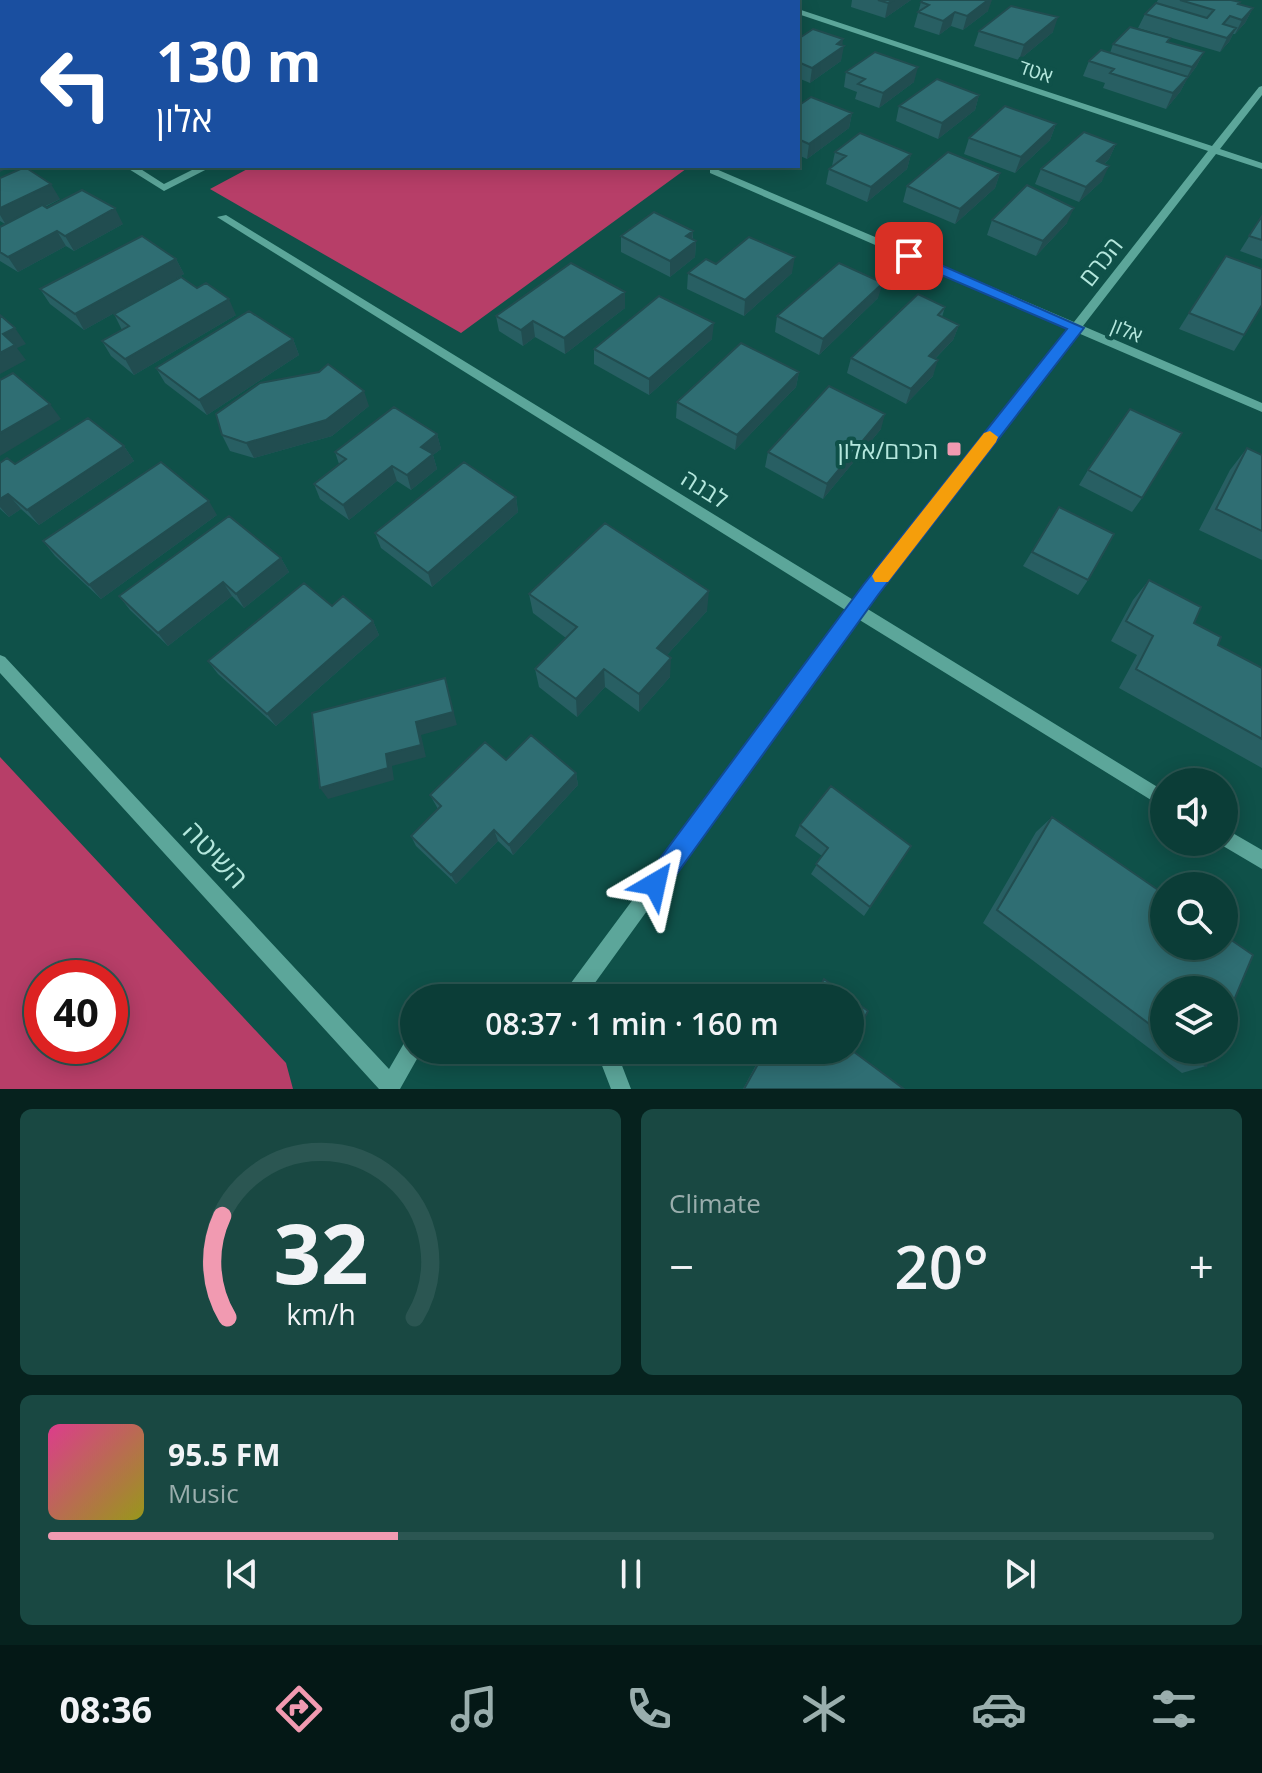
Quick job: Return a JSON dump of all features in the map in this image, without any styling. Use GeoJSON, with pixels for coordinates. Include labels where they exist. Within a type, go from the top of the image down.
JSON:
{"type":"FeatureCollection","features":[{"type":"Feature","properties":{"kind":"street","name":"אטד"},"geometry":{"type":"LineString","coordinates":[[800,12],[1262,166]]}},
{"type":"Feature","properties":{"kind":"street","name":"הכרם"},"geometry":{"type":"LineString","coordinates":[[582,984],[857,610],[1262,89]]}},
{"type":"Feature","properties":{"kind":"street"},"geometry":{"type":"LineString","coordinates":[[132,168],[164,188],[204,168]]}},
{"type":"Feature","properties":{"kind":"street","name":"אלון"},"geometry":{"type":"LineString","coordinates":[[713,171],[1262,408]]}},
{"type":"Feature","properties":{"kind":"street","name":"לבנה"},"geometry":{"type":"LineString","coordinates":[[222,217],[1150,791]]}},
{"type":"Feature","properties":{"kind":"street","name":"השיטה"},"geometry":{"type":"LineString","coordinates":[[0,662],[390,1087]]}},
{"type":"Feature","properties":{"kind":"street"},"geometry":{"type":"LineString","coordinates":[[1238,845],[1262,860]]}},
{"type":"Feature","properties":{"kind":"street"},"geometry":{"type":"LineString","coordinates":[[390,1087],[403,1064]]}},
{"type":"Feature","properties":{"kind":"street"},"geometry":{"type":"LineString","coordinates":[[611,1064],[621,1089]]}},
{"type":"Feature","properties":{"kind":"shaded area"},"geometry":{"type":"Polygon","coordinates":[[[249,168],[687,168],[461,333],[210,189],[249,168]]]}},
{"type":"Feature","properties":{"kind":"shaded area"},"geometry":{"type":"Polygon","coordinates":[[[0,757],[286,1063],[293,1089],[0,1089],[0,757]]]}},
{"type":"Feature","properties":{"kind":"building"},"geometry":{"type":"Polygon","coordinates":[[[988,0],[967,16],[955,12],[943,21],[918,12],[929,5],[921,2],[988,0]]]}},
{"type":"Feature","properties":{"kind":"building"},"geometry":{"type":"Polygon","coordinates":[[[1180,0],[1231,0],[1253,8],[1242,20],[1230,16],[1223,24],[1236,28],[1227,38],[1145,14],[1156,3],[1207,18],[1214,10],[1180,0]]]}},
{"type":"Feature","properties":{"kind":"building"},"geometry":{"type":"Polygon","coordinates":[[[1011,6],[1058,17],[1024,45],[979,31],[1011,6]]]}},
{"type":"Feature","properties":{"kind":"building"},"geometry":{"type":"Polygon","coordinates":[[[1130,27],[1204,52],[1192,67],[1113,44],[1130,27]]]}},
{"type":"Feature","properties":{"kind":"building"},"geometry":{"type":"Polygon","coordinates":[[[813,29],[843,39],[837,44],[844,46],[812,68],[800,63],[800,38],[813,29]]]}},
{"type":"Feature","properties":{"kind":"building"},"geometry":{"type":"Polygon","coordinates":[[[1101,50],[1188,77],[1173,93],[1110,73],[1114,69],[1089,61],[1101,50]]]}},
{"type":"Feature","properties":{"kind":"building"},"geometry":{"type":"Polygon","coordinates":[[[875,52],[918,67],[883,93],[858,84],[865,79],[846,72],[875,52]]]}},
{"type":"Feature","properties":{"kind":"building"},"geometry":{"type":"Polygon","coordinates":[[[937,79],[979,95],[942,123],[899,106],[937,79]]]}},
{"type":"Feature","properties":{"kind":"building"},"geometry":{"type":"Polygon","coordinates":[[[811,97],[852,113],[809,144],[800,140],[800,105],[811,97]]]}},
{"type":"Feature","properties":{"kind":"building"},"geometry":{"type":"Polygon","coordinates":[[[1005,106],[1056,124],[1021,157],[969,138],[1005,106]]]}},
{"type":"Feature","properties":{"kind":"building"},"geometry":{"type":"Polygon","coordinates":[[[1084,132],[1116,144],[1097,161],[1109,166],[1086,187],[1041,169],[1084,132]]]}},
{"type":"Feature","properties":{"kind":"building"},"geometry":{"type":"Polygon","coordinates":[[[860,133],[911,154],[871,187],[829,169],[846,156],[835,152],[860,133]]]}},
{"type":"Feature","properties":{"kind":"building"},"geometry":{"type":"Polygon","coordinates":[[[948,152],[1000,173],[960,209],[907,186],[948,152]]]}},
{"type":"Feature","properties":{"kind":"building"},"geometry":{"type":"Polygon","coordinates":[[[27,168],[51,184],[0,208],[0,178],[27,168]]]}},
{"type":"Feature","properties":{"kind":"building"},"geometry":{"type":"Polygon","coordinates":[[[1027,185],[1074,208],[1043,241],[992,220],[1027,185]]]}},
{"type":"Feature","properties":{"kind":"building"},"geometry":{"type":"Polygon","coordinates":[[[82,190],[115,208],[65,236],[57,231],[8,257],[0,252],[0,227],[42,205],[47,208],[82,190]]]}},
{"type":"Feature","properties":{"kind":"building"},"geometry":{"type":"Polygon","coordinates":[[[654,212],[693,231],[686,236],[696,241],[670,261],[621,236],[654,212]]]}},
{"type":"Feature","properties":{"kind":"building"},"geometry":{"type":"Polygon","coordinates":[[[1262,216],[1262,240],[1249,236],[1262,216]]]}},
{"type":"Feature","properties":{"kind":"building"},"geometry":{"type":"Polygon","coordinates":[[[142,236],[176,259],[75,314],[40,289],[142,236]]]}},
{"type":"Feature","properties":{"kind":"building"},"geometry":{"type":"Polygon","coordinates":[[[749,237],[795,257],[745,300],[688,273],[706,259],[716,264],[749,237]]]}},
{"type":"Feature","properties":{"kind":"building"},"geometry":{"type":"Polygon","coordinates":[[[1226,256],[1262,269],[1262,305],[1244,335],[1189,313],[1226,256]]]}},
{"type":"Feature","properties":{"kind":"building"},"geometry":{"type":"Polygon","coordinates":[[[571,263],[625,292],[564,338],[533,321],[521,330],[496,316],[571,263]]]}},
{"type":"Feature","properties":{"kind":"building"},"geometry":{"type":"Polygon","coordinates":[[[839,263],[883,283],[823,339],[777,316],[839,263]]]}},
{"type":"Feature","properties":{"kind":"building"},"geometry":{"type":"Polygon","coordinates":[[[181,277],[197,288],[206,283],[229,299],[125,359],[102,341],[129,326],[114,314],[181,277]]]}},
{"type":"Feature","properties":{"kind":"building"},"geometry":{"type":"Polygon","coordinates":[[[918,294],[945,307],[938,315],[959,325],[929,356],[938,360],[911,389],[851,358],[918,294]]]}},
{"type":"Feature","properties":{"kind":"building"},"geometry":{"type":"Polygon","coordinates":[[[659,296],[714,323],[649,379],[594,349],[659,296]]]}},
{"type":"Feature","properties":{"kind":"building"},"geometry":{"type":"Polygon","coordinates":[[[249,311],[293,339],[199,400],[156,368],[249,311]]]}},
{"type":"Feature","properties":{"kind":"building"},"geometry":{"type":"Polygon","coordinates":[[[0,315],[15,328],[3,334],[15,345],[0,353],[0,315]]]}},
{"type":"Feature","properties":{"kind":"building"},"geometry":{"type":"Polygon","coordinates":[[[741,343],[799,372],[737,435],[677,402],[741,343]]]}},
{"type":"Feature","properties":{"kind":"building"},"geometry":{"type":"Polygon","coordinates":[[[328,364],[364,391],[326,420],[246,443],[222,435],[216,414],[260,383],[319,372],[328,364]]]}},
{"type":"Feature","properties":{"kind":"building"},"geometry":{"type":"Polygon","coordinates":[[[13,373],[50,404],[0,433],[0,380],[13,373]]]}},
{"type":"Feature","properties":{"kind":"building"},"geometry":{"type":"Polygon","coordinates":[[[829,386],[885,414],[827,484],[768,452],[829,386]]]}},
{"type":"Feature","properties":{"kind":"building"},"geometry":{"type":"Polygon","coordinates":[[[394,407],[437,434],[421,447],[433,454],[407,475],[392,466],[343,505],[314,484],[346,459],[335,452],[394,407]]]}},
{"type":"Feature","properties":{"kind":"building"},"geometry":{"type":"Polygon","coordinates":[[[1130,409],[1182,433],[1142,498],[1088,470],[1130,409]]]}},
{"type":"Feature","properties":{"kind":"building"},"geometry":{"type":"Polygon","coordinates":[[[88,418],[124,446],[27,510],[8,494],[0,499],[0,463],[7,458],[15,464],[88,418]]]}},
{"type":"Feature","properties":{"kind":"building"},"geometry":{"type":"Polygon","coordinates":[[[1247,448],[1262,455],[1262,531],[1216,509],[1247,448]]]}},
{"type":"Feature","properties":{"kind":"building"},"geometry":{"type":"Polygon","coordinates":[[[161,462],[209,501],[89,585],[43,541],[161,462]]]}},
{"type":"Feature","properties":{"kind":"building"},"geometry":{"type":"Polygon","coordinates":[[[464,462],[516,497],[428,573],[375,533],[464,462]]]}},
{"type":"Feature","properties":{"kind":"building"},"geometry":{"type":"Polygon","coordinates":[[[1059,507],[1114,534],[1088,580],[1032,552],[1059,507]]]}},
{"type":"Feature","properties":{"kind":"building"},"geometry":{"type":"Polygon","coordinates":[[[229,516],[281,558],[236,594],[223,582],[158,633],[119,596],[229,516]]]}},
{"type":"Feature","properties":{"kind":"building"},"geometry":{"type":"Polygon","coordinates":[[[605,523],[709,591],[657,648],[671,658],[639,694],[604,669],[576,699],[535,669],[577,627],[529,594],[605,523]]]}},
{"type":"Feature","properties":{"kind":"building"},"geometry":{"type":"Polygon","coordinates":[[[1149,580],[1201,607],[1194,623],[1221,637],[1218,645],[1262,668],[1262,739],[1136,669],[1153,636],[1126,621],[1149,580]]]}},
{"type":"Feature","properties":{"kind":"building"},"geometry":{"type":"Polygon","coordinates":[[[304,583],[332,606],[343,596],[373,621],[267,714],[208,661],[304,583]]]}},
{"type":"Feature","properties":{"kind":"building"},"geometry":{"type":"Polygon","coordinates":[[[445,678],[453,712],[416,722],[421,745],[386,754],[388,768],[320,788],[312,713],[445,678]]]}},
{"type":"Feature","properties":{"kind":"building"},"geometry":{"type":"Polygon","coordinates":[[[531,735],[576,773],[509,845],[494,830],[451,875],[411,836],[441,806],[430,795],[485,742],[506,760],[531,735]]]}},
{"type":"Feature","properties":{"kind":"building"},"geometry":{"type":"Polygon","coordinates":[[[831,786],[911,846],[870,907],[816,864],[828,848],[800,825],[831,786]]]}},
{"type":"Feature","properties":{"kind":"building"},"geometry":{"type":"Polygon","coordinates":[[[1052,817],[1150,884],[1150,960],[1238,960],[1238,945],[1253,955],[1238,991],[1238,976],[1150,976],[1150,1025],[997,910],[1052,817]]]}},
{"type":"Feature","properties":{"kind":"building"},"geometry":{"type":"Polygon","coordinates":[[[864,1059],[904,1089],[744,1089],[758,1064],[864,1064],[864,1059]]]}},
{"type":"Feature","properties":{"kind":"slow traffic"},"geometry":{"type":"LineString","coordinates":[[881,576],[990,437]]}},
{"type":"Feature","properties":{"kind":"place","name":"הכרם/אלון"},"geometry":{"type":"Point","coordinates":[954,449]}},
{"type":"Feature","properties":{"kind":"route"},"geometry":{"type":"LineString","coordinates":[[655,884],[871,590],[1076,328],[909,256]]}}]}
